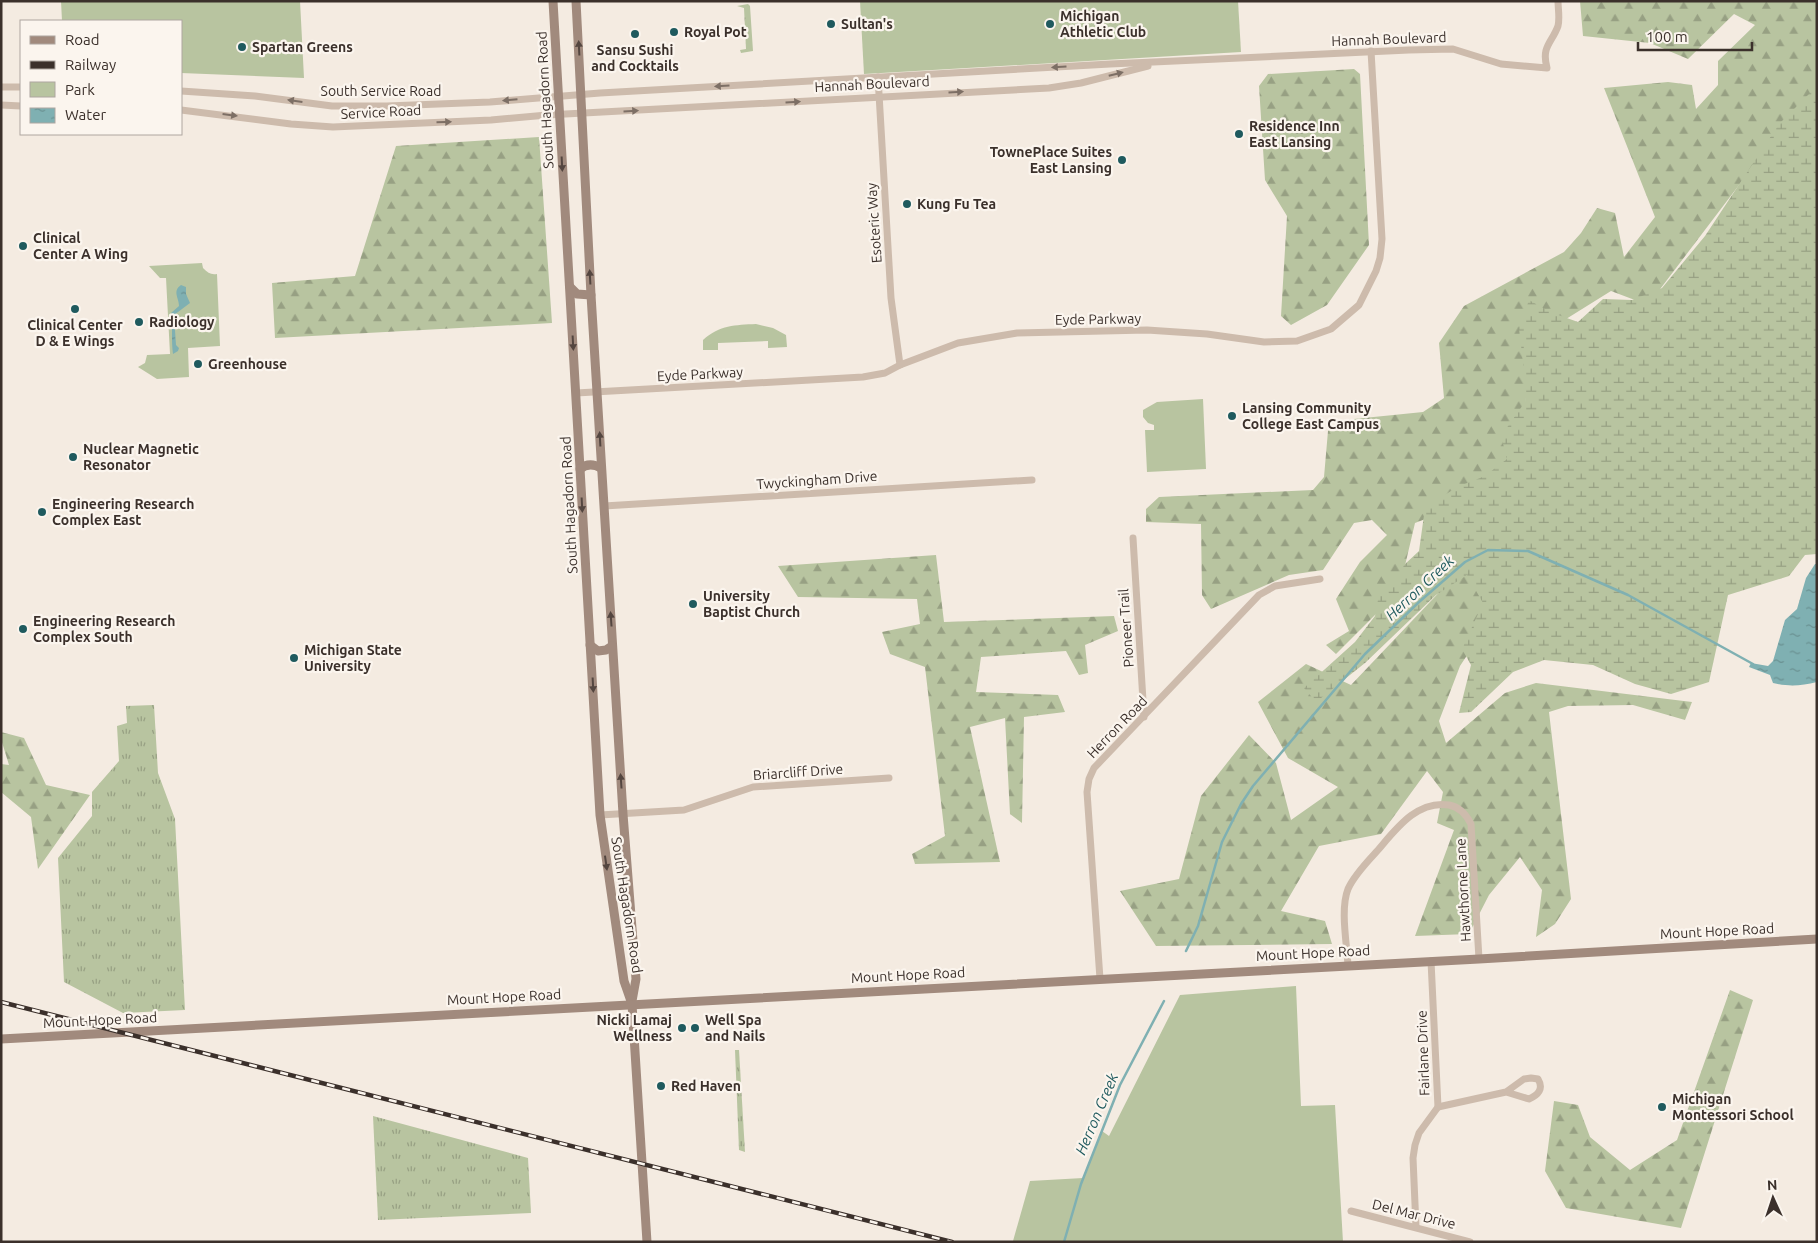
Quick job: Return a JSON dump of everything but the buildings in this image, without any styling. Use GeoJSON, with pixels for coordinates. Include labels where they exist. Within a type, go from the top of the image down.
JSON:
{"type":"FeatureCollection","features":[{"type":"Feature","properties":{"kind":"street","name":"South Hagadorn Road"},"geometry":{"type":"LineString","coordinates":[[553,1],[600,815],[624,981],[632,1004]]}},
{"type":"Feature","properties":{"kind":"street","name":"South Hagadorn Road"},"geometry":{"type":"LineString","coordinates":[[576,1],[601,468],[623,814],[636,979],[632,1004],[647,1242]]}},
{"type":"Feature","properties":{"kind":"street","name":"Hannah Boulevard"},"geometry":{"type":"LineString","coordinates":[[581,94],[1371,51],[1453,49],[1501,64],[1547,68],[1544,58],[1550,39],[1558,26],[1558,1]]}},
{"type":"Feature","properties":{"kind":"street","name":"Eyde Parkway"},"geometry":{"type":"LineString","coordinates":[[576,393],[863,377],[885,373],[958,343],[1017,333],[1147,330],[1207,334],[1264,342],[1297,341],[1331,329],[1359,305],[1376,271],[1380,258],[1382,239],[1371,51]]}},
{"type":"Feature","properties":{"kind":"street","name":"Hannah Boulevard"},"geometry":{"type":"LineString","coordinates":[[582,114],[1049,88],[1081,83],[1161,62]]}},
{"type":"Feature","properties":{"kind":"street","name":"Esoteric Way"},"geometry":{"type":"LineString","coordinates":[[878,77],[891,298],[900,366]]}},
{"type":"Feature","properties":{"kind":"street"},"geometry":{"type":"LineString","coordinates":[[1,87],[20,87]]}},
{"type":"Feature","properties":{"kind":"street","name":"South Service Road"},"geometry":{"type":"LineString","coordinates":[[182,91],[255,96],[332,106],[490,102],[581,94]]}},
{"type":"Feature","properties":{"kind":"street"},"geometry":{"type":"LineString","coordinates":[[1,105],[20,106]]}},
{"type":"Feature","properties":{"kind":"street","name":"Service Road"},"geometry":{"type":"LineString","coordinates":[[182,110],[291,124],[333,127],[582,114]]}},
{"type":"Feature","properties":{"kind":"street"},"geometry":{"type":"LineString","coordinates":[[570,287],[578,294],[591,294]]}},
{"type":"Feature","properties":{"kind":"street"},"geometry":{"type":"LineString","coordinates":[[580,469],[590,464],[601,468]]}},
{"type":"Feature","properties":{"kind":"street","name":"Twyckingham Drive"},"geometry":{"type":"LineString","coordinates":[[604,506],[1032,480]]}},
{"type":"Feature","properties":{"kind":"street","name":"Pioneer Trail"},"geometry":{"type":"LineString","coordinates":[[1133,538],[1144,717]]}},
{"type":"Feature","properties":{"kind":"street","name":"Herron Road"},"geometry":{"type":"LineString","coordinates":[[1100,979],[1088,818],[1088,783],[1094,768],[1259,595],[1275,586],[1320,579]]}},
{"type":"Feature","properties":{"kind":"street"},"geometry":{"type":"LineString","coordinates":[[590,645],[598,651],[606,650],[612,646]]}},
{"type":"Feature","properties":{"kind":"street","name":"Briarcliff Drive"},"geometry":{"type":"LineString","coordinates":[[600,815],[684,810],[753,787],[889,778]]}},
{"type":"Feature","properties":{"kind":"street","name":"Hawthorne Lane"},"geometry":{"type":"LineString","coordinates":[[1348,966],[1345,906],[1350,885],[1368,861],[1407,819],[1423,808],[1438,805],[1459,809],[1466,815],[1471,824],[1480,959]]}},
{"type":"Feature","properties":{"kind":"street","name":"Mount Hope Road"},"geometry":{"type":"LineString","coordinates":[[1,1039],[1817,939]]}},
{"type":"Feature","properties":{"kind":"street","name":"Fairlane Drive"},"geometry":{"type":"LineString","coordinates":[[1416,1227],[1413,1158],[1415,1145],[1419,1133],[1438,1107],[1431,961]]}},
{"type":"Feature","properties":{"kind":"street"},"geometry":{"type":"LineString","coordinates":[[1438,1107],[1506,1092],[1524,1079],[1538,1079],[1540,1083],[1540,1091],[1529,1099],[1506,1092]]}},
{"type":"Feature","properties":{"kind":"street","name":"Del Mar Drive"},"geometry":{"type":"LineString","coordinates":[[1351,1211],[1470,1242]]}},
{"type":"Feature","properties":{"kind":"green space","name":"Spartan Greens"},"geometry":{"type":"Polygon","coordinates":[[[61,1],[300,1],[304,78],[182,73],[182,20],[62,20],[61,1]]]}},
{"type":"Feature","properties":{"kind":"green space","name":"Michigan Athletic Club"},"geometry":{"type":"Polygon","coordinates":[[[860,1],[1238,1],[1241,52],[864,74],[860,1]]]}},
{"type":"Feature","properties":{"kind":"green space"},"geometry":{"type":"Polygon","coordinates":[[[1580,1],[1817,1],[1817,98],[1780,131],[1648,305],[1611,291],[1534,339],[1497,610],[1460,666],[1439,721],[1446,743],[1505,693],[1536,683],[1692,702],[1685,720],[1633,705],[1568,706],[1549,712],[1571,899],[1555,924],[1536,937],[1542,890],[1520,857],[1489,895],[1469,934],[1415,936],[1454,830],[1437,823],[1443,792],[1427,771],[1381,834],[1319,846],[1281,911],[1325,921],[1332,944],[1156,946],[1120,891],[1179,879],[1201,796],[1249,735],[1276,763],[1291,820],[1338,787],[1288,758],[1258,702],[1306,664],[1351,685],[1468,562],[1491,494],[1415,523],[1399,591],[1336,654],[1326,645],[1349,631],[1336,599],[1360,562],[1387,535],[1372,520],[1354,523],[1323,570],[1289,575],[1211,609],[1202,595],[1201,524],[1146,522],[1146,509],[1159,497],[1313,490],[1324,477],[1328,431],[1344,420],[1423,412],[1444,398],[1439,343],[1464,306],[1564,252],[1581,233],[1597,208],[1615,213],[1624,257],[1655,217],[1604,88],[1668,82],[1692,85],[1696,109],[1718,85],[1718,61],[1755,25],[1734,14],[1688,59],[1650,43],[1583,36],[1580,1]]]}},
{"type":"Feature","properties":{"kind":"green space"},"geometry":{"type":"Polygon","coordinates":[[[748,4],[750,6],[753,51],[741,53],[740,50],[746,49],[744,8],[737,6],[748,4]]]}},
{"type":"Feature","properties":{"kind":"green space"},"geometry":{"type":"Polygon","coordinates":[[[1354,69],[1360,74],[1369,245],[1327,305],[1291,325],[1281,316],[1287,216],[1265,180],[1259,86],[1268,74],[1354,69]]]}},
{"type":"Feature","properties":{"kind":"green space"},"geometry":{"type":"Polygon","coordinates":[[[1817,86],[1817,554],[1805,555],[1789,576],[1728,595],[1709,682],[1671,694],[1635,684],[1593,665],[1544,660],[1513,672],[1471,712],[1459,713],[1471,665],[1462,649],[1483,603],[1467,575],[1436,595],[1365,663],[1316,702],[1304,688],[1355,642],[1375,616],[1380,589],[1398,581],[1404,565],[1419,551],[1425,508],[1457,487],[1485,476],[1507,459],[1501,436],[1525,402],[1526,386],[1519,329],[1529,300],[1550,312],[1578,322],[1603,299],[1632,300],[1662,288],[1705,236],[1779,124],[1817,86]]]}},
{"type":"Feature","properties":{"kind":"green space"},"geometry":{"type":"Polygon","coordinates":[[[539,137],[552,323],[275,338],[272,283],[355,276],[396,146],[539,137]]]}},
{"type":"Feature","properties":{"kind":"green space"},"geometry":{"type":"Polygon","coordinates":[[[202,263],[203,268],[208,272],[217,274],[220,346],[188,348],[189,377],[157,379],[138,367],[145,363],[147,355],[170,354],[166,278],[160,278],[149,266],[202,263]]]}},
{"type":"Feature","properties":{"kind":"green space"},"geometry":{"type":"Polygon","coordinates":[[[756,324],[773,328],[786,335],[787,347],[768,348],[768,341],[718,343],[718,350],[703,350],[703,340],[716,331],[734,326],[756,324]]]}},
{"type":"Feature","properties":{"kind":"green space"},"geometry":{"type":"Polygon","coordinates":[[[1203,399],[1206,469],[1147,472],[1145,430],[1154,430],[1154,425],[1148,423],[1143,417],[1143,410],[1157,402],[1203,399]]]}},
{"type":"Feature","properties":{"kind":"green space"},"geometry":{"type":"Polygon","coordinates":[[[936,555],[944,622],[1114,616],[1118,631],[1085,645],[1088,673],[1079,675],[1066,651],[981,657],[976,692],[1058,695],[1065,712],[1024,717],[1022,823],[1010,814],[1005,718],[970,727],[1000,862],[915,864],[912,854],[945,836],[925,667],[890,654],[882,632],[920,624],[917,599],[798,597],[778,566],[936,555]]]}},
{"type":"Feature","properties":{"kind":"green space"},"geometry":{"type":"Polygon","coordinates":[[[154,705],[158,773],[175,819],[185,1010],[123,1013],[64,982],[58,858],[92,816],[92,792],[119,761],[117,726],[127,723],[126,706],[154,705]]]}},
{"type":"Feature","properties":{"kind":"green space"},"geometry":{"type":"Polygon","coordinates":[[[1,732],[24,738],[46,785],[90,795],[38,869],[31,817],[1,792],[1,764],[9,765],[1,739],[1,732]]]}},
{"type":"Feature","properties":{"kind":"green space"},"geometry":{"type":"Polygon","coordinates":[[[1296,986],[1301,1106],[1335,1105],[1343,1242],[1013,1241],[1030,1181],[1083,1178],[1102,1131],[1109,1136],[1180,995],[1296,986]]]}},
{"type":"Feature","properties":{"kind":"green space"},"geometry":{"type":"Polygon","coordinates":[[[1730,990],[1753,1000],[1681,1228],[1566,1208],[1545,1171],[1554,1101],[1578,1105],[1590,1137],[1630,1170],[1677,1140],[1730,990]]]}},
{"type":"Feature","properties":{"kind":"green space"},"geometry":{"type":"Polygon","coordinates":[[[735,1050],[739,1050],[745,1152],[739,1150],[735,1050]]]}},
{"type":"Feature","properties":{"kind":"green space"},"geometry":{"type":"Polygon","coordinates":[[[373,1116],[528,1158],[531,1213],[378,1220],[373,1116]]]}},
{"type":"Feature","properties":{"kind":"water"},"geometry":{"type":"Polygon","coordinates":[[[181,285],[186,287],[186,294],[190,303],[174,315],[176,345],[179,348],[173,354],[171,313],[179,306],[176,292],[181,285]]]}},
{"type":"Feature","properties":{"kind":"water"},"geometry":{"type":"Polygon","coordinates":[[[1815,564],[1817,564],[1817,682],[1795,686],[1773,683],[1770,675],[1749,667],[1751,663],[1768,666],[1773,661],[1785,620],[1797,609],[1806,578],[1815,564]]]}},
{"type":"Feature","properties":{"kind":"waterway","name":"Herron Creek"},"geometry":{"type":"LineString","coordinates":[[1186,951],[1198,926],[1222,842],[1241,804],[1253,786],[1365,654],[1419,602],[1465,562],[1488,550],[1528,551],[1628,595],[1753,664]]}},
{"type":"Feature","properties":{"kind":"waterway","name":"Herron Creek"},"geometry":{"type":"LineString","coordinates":[[1064,1242],[1081,1184],[1120,1085],[1164,1001]]}},
{"type":"Feature","properties":{"kind":"railway"},"geometry":{"type":"LineString","coordinates":[[1,1002],[952,1242]]}},
{"type":"Feature","properties":{"kind":"place","name":"Sultan's"},"geometry":{"type":"Point","coordinates":[831,24]}},
{"type":"Feature","properties":{"kind":"place","name":"Michigan Athletic Club"},"geometry":{"type":"Point","coordinates":[1050,24]}},
{"type":"Feature","properties":{"kind":"place","name":"Royal Pot"},"geometry":{"type":"Point","coordinates":[674,32]}},
{"type":"Feature","properties":{"kind":"place","name":"Sansu Sushi and Cocktails"},"geometry":{"type":"Point","coordinates":[635,34]}},
{"type":"Feature","properties":{"kind":"place","name":"Spartan Greens"},"geometry":{"type":"Point","coordinates":[242,47]}},
{"type":"Feature","properties":{"kind":"place","name":"Residence Inn East Lansing"},"geometry":{"type":"Point","coordinates":[1239,134]}},
{"type":"Feature","properties":{"kind":"place","name":"TownePlace Suites East Lansing"},"geometry":{"type":"Point","coordinates":[1122,160]}},
{"type":"Feature","properties":{"kind":"place","name":"Kung Fu Tea"},"geometry":{"type":"Point","coordinates":[907,204]}},
{"type":"Feature","properties":{"kind":"place","name":"Clinical Center A Wing"},"geometry":{"type":"Point","coordinates":[23,246]}},
{"type":"Feature","properties":{"kind":"place","name":"Clinical Center D & E Wings"},"geometry":{"type":"Point","coordinates":[75,309]}},
{"type":"Feature","properties":{"kind":"place","name":"Radiology"},"geometry":{"type":"Point","coordinates":[139,322]}},
{"type":"Feature","properties":{"kind":"place","name":"Greenhouse"},"geometry":{"type":"Point","coordinates":[198,364]}},
{"type":"Feature","properties":{"kind":"place","name":"Lansing Community College East Campus"},"geometry":{"type":"Point","coordinates":[1232,416]}},
{"type":"Feature","properties":{"kind":"place","name":"Nuclear Magnetic Resonator"},"geometry":{"type":"Point","coordinates":[73,457]}},
{"type":"Feature","properties":{"kind":"place","name":"Engineering Research Complex East"},"geometry":{"type":"Point","coordinates":[42,512]}},
{"type":"Feature","properties":{"kind":"place","name":"University Baptist Church"},"geometry":{"type":"Point","coordinates":[693,604]}},
{"type":"Feature","properties":{"kind":"place","name":"Engineering Research Complex South"},"geometry":{"type":"Point","coordinates":[23,629]}},
{"type":"Feature","properties":{"kind":"place","name":"Michigan State University"},"geometry":{"type":"Point","coordinates":[294,658]}},
{"type":"Feature","properties":{"kind":"place","name":"Nicki Lamaj Wellness"},"geometry":{"type":"Point","coordinates":[682,1028]}},
{"type":"Feature","properties":{"kind":"place","name":"Well Spa and Nails"},"geometry":{"type":"Point","coordinates":[695,1028]}},
{"type":"Feature","properties":{"kind":"place","name":"Red Haven"},"geometry":{"type":"Point","coordinates":[661,1086]}},
{"type":"Feature","properties":{"kind":"place","name":"Michigan Montessori School"},"geometry":{"type":"Point","coordinates":[1662,1107]}}]}
